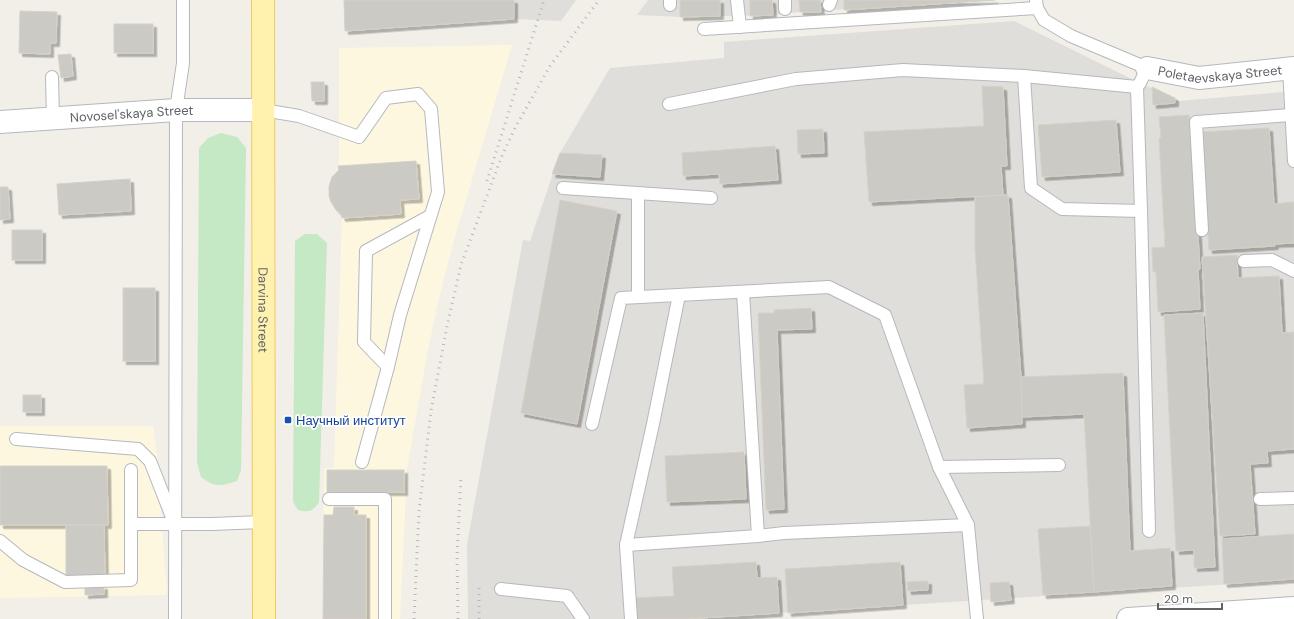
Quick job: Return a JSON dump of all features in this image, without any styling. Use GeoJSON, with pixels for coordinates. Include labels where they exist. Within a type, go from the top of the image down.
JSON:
{"type":"FeatureCollection","features":[{"type":"Feature","properties":{"kind":"main road","name":"Darvina Street"},"geometry":{"type":"LineString","coordinates":[[263,0],[264,619]]}},
{"type":"Feature","properties":{"kind":"street","name":"Poletaevskaya Street"},"geometry":{"type":"LineString","coordinates":[[1147,68],[1199,78],[1292,68]]}},
{"type":"Feature","properties":{"kind":"street","name":"Novosel'skaya Street"},"geometry":{"type":"LineString","coordinates":[[0,122],[176,110],[263,110]]}},
{"type":"Feature","properties":{"kind":"street"},"geometry":{"type":"LineString","coordinates":[[1128,619],[1294,608]]}},
{"type":"Feature","properties":{"kind":"lane"},"geometry":{"type":"LineString","coordinates":[[176,619],[176,110],[183,63],[182,0]]}},
{"type":"Feature","properties":{"kind":"lane"},"geometry":{"type":"LineString","coordinates":[[737,0],[740,27]]}},
{"type":"Feature","properties":{"kind":"lane"},"geometry":{"type":"LineString","coordinates":[[704,29],[1036,4],[1044,20],[1071,36],[1147,68],[1137,87],[1149,531]]}},
{"type":"Feature","properties":{"kind":"lane"},"geometry":{"type":"LineString","coordinates":[[1292,68],[1291,115],[1294,161]]}},
{"type":"Feature","properties":{"kind":"lane"},"geometry":{"type":"LineString","coordinates":[[669,104],[796,79],[895,71],[1024,76],[1137,87]]}},
{"type":"Feature","properties":{"kind":"lane"},"geometry":{"type":"LineString","coordinates":[[1024,76],[1031,188],[1062,209],[1141,211]]}},
{"type":"Feature","properties":{"kind":"lane"},"geometry":{"type":"LineString","coordinates":[[52,77],[53,118]]}},
{"type":"Feature","properties":{"kind":"lane"},"geometry":{"type":"LineString","coordinates":[[263,110],[299,116],[359,137],[386,98],[418,94],[431,108],[438,192],[400,315],[388,367],[362,462]]}},
{"type":"Feature","properties":{"kind":"lane"},"geometry":{"type":"LineString","coordinates":[[1202,230],[1196,122],[1291,115]]}},
{"type":"Feature","properties":{"kind":"lane"},"geometry":{"type":"LineString","coordinates":[[563,188],[711,198]]}},
{"type":"Feature","properties":{"kind":"lane"},"geometry":{"type":"LineString","coordinates":[[638,193],[638,297]]}},
{"type":"Feature","properties":{"kind":"lane"},"geometry":{"type":"LineString","coordinates":[[388,367],[364,342],[366,251],[430,216]]}},
{"type":"Feature","properties":{"kind":"lane"},"geometry":{"type":"LineString","coordinates":[[1244,261],[1272,260],[1294,271]]}},
{"type":"Feature","properties":{"kind":"lane"},"geometry":{"type":"LineString","coordinates":[[592,424],[621,298],[829,288],[885,315],[938,467],[968,525],[977,619]]}},
{"type":"Feature","properties":{"kind":"lane"},"geometry":{"type":"LineString","coordinates":[[743,292],[758,536]]}},
{"type":"Feature","properties":{"kind":"lane"},"geometry":{"type":"LineString","coordinates":[[631,619],[626,545],[653,424],[679,295]]}},
{"type":"Feature","properties":{"kind":"lane"},"geometry":{"type":"LineString","coordinates":[[16,439],[138,449],[150,461],[175,524]]}},
{"type":"Feature","properties":{"kind":"lane"},"geometry":{"type":"LineString","coordinates":[[938,467],[1059,465]]}},
{"type":"Feature","properties":{"kind":"lane"},"geometry":{"type":"LineString","coordinates":[[0,541],[23,560],[65,582],[131,580],[131,470]]}},
{"type":"Feature","properties":{"kind":"lane"},"geometry":{"type":"LineString","coordinates":[[1260,499],[1294,498]]}},
{"type":"Feature","properties":{"kind":"lane"},"geometry":{"type":"LineString","coordinates":[[329,500],[385,500],[385,619]]}},
{"type":"Feature","properties":{"kind":"lane"},"geometry":{"type":"LineString","coordinates":[[131,524],[264,522]]}},
{"type":"Feature","properties":{"kind":"lane"},"geometry":{"type":"LineString","coordinates":[[626,545],[784,533],[968,525]]}},
{"type":"Feature","properties":{"kind":"lane"},"geometry":{"type":"LineString","coordinates":[[501,590],[567,596],[583,619]]}},
{"type":"Feature","properties":{"kind":"shaded area"},"geometry":{"type":"Polygon","coordinates":[[[344,0],[576,0],[561,21],[514,19],[345,31],[344,0]]]}},
{"type":"Feature","properties":{"kind":"shaded area"},"geometry":{"type":"Polygon","coordinates":[[[648,0],[995,0],[773,15],[680,17],[637,15],[648,0]]]}},
{"type":"Feature","properties":{"kind":"shaded area"},"geometry":{"type":"Polygon","coordinates":[[[1014,21],[1179,101],[1294,91],[1294,580],[685,619],[468,619],[467,544],[523,240],[530,241],[560,153],[610,68],[724,58],[724,42],[1014,21]]]}},
{"type":"Feature","properties":{"kind":"shaded area"},"geometry":{"type":"Polygon","coordinates":[[[512,45],[454,240],[439,298],[427,354],[407,469],[400,619],[323,619],[324,468],[334,468],[342,218],[341,214],[332,205],[328,193],[331,180],[339,170],[339,48],[512,45]]]}},
{"type":"Feature","properties":{"kind":"shaded area"},"geometry":{"type":"Polygon","coordinates":[[[0,426],[153,426],[157,455],[167,595],[0,598],[0,426]]]}},
{"type":"Feature","properties":{"kind":"green space"},"geometry":{"type":"Polygon","coordinates":[[[221,133],[237,137],[246,148],[241,470],[237,481],[218,485],[210,483],[201,477],[197,462],[199,148],[208,138],[221,133]]]}},
{"type":"Feature","properties":{"kind":"green space"},"geometry":{"type":"Polygon","coordinates":[[[305,234],[317,234],[327,243],[319,502],[313,509],[308,511],[298,510],[293,502],[295,241],[305,234]]]}},
{"type":"Feature","properties":{"kind":"building"},"geometry":{"type":"Polygon","coordinates":[[[344,0],[514,0],[514,19],[345,31],[344,0]]]}},
{"type":"Feature","properties":{"kind":"building"},"geometry":{"type":"Polygon","coordinates":[[[680,0],[720,0],[720,16],[680,17],[680,0]]]}},
{"type":"Feature","properties":{"kind":"building"},"geometry":{"type":"Polygon","coordinates":[[[750,0],[772,0],[773,15],[750,16],[750,0]]]}},
{"type":"Feature","properties":{"kind":"building"},"geometry":{"type":"Polygon","coordinates":[[[799,0],[820,0],[821,12],[800,12],[799,0]]]}},
{"type":"Feature","properties":{"kind":"building"},"geometry":{"type":"Polygon","coordinates":[[[844,0],[995,0],[844,10],[844,0]]]}},
{"type":"Feature","properties":{"kind":"building"},"geometry":{"type":"Polygon","coordinates":[[[20,11],[57,12],[56,43],[50,43],[50,54],[19,53],[20,11]]]}},
{"type":"Feature","properties":{"kind":"building"},"geometry":{"type":"Polygon","coordinates":[[[114,24],[153,24],[153,53],[114,53],[114,24]]]}},
{"type":"Feature","properties":{"kind":"building"},"geometry":{"type":"Polygon","coordinates":[[[71,54],[73,76],[61,78],[58,55],[71,54]]]}},
{"type":"Feature","properties":{"kind":"building"},"geometry":{"type":"Polygon","coordinates":[[[311,82],[324,82],[324,101],[312,101],[311,82]]]}},
{"type":"Feature","properties":{"kind":"building"},"geometry":{"type":"Polygon","coordinates":[[[982,86],[1003,87],[1007,166],[1001,166],[1003,195],[869,202],[864,132],[984,126],[982,86]]]}},
{"type":"Feature","properties":{"kind":"building"},"geometry":{"type":"Polygon","coordinates":[[[1152,87],[1175,98],[1175,103],[1153,105],[1152,87]]]}},
{"type":"Feature","properties":{"kind":"building"},"geometry":{"type":"Polygon","coordinates":[[[1189,115],[1190,136],[1192,136],[1200,269],[1198,269],[1200,309],[1158,312],[1156,272],[1153,272],[1152,248],[1165,247],[1159,117],[1189,115]]]}},
{"type":"Feature","properties":{"kind":"building"},"geometry":{"type":"Polygon","coordinates":[[[1116,120],[1120,172],[1042,177],[1038,125],[1116,120]]]}},
{"type":"Feature","properties":{"kind":"building"},"geometry":{"type":"Polygon","coordinates":[[[1269,128],[1274,204],[1294,202],[1294,243],[1274,244],[1275,246],[1209,250],[1201,132],[1269,128]]]}},
{"type":"Feature","properties":{"kind":"building"},"geometry":{"type":"Polygon","coordinates":[[[823,129],[824,153],[798,154],[797,130],[823,129]]]}},
{"type":"Feature","properties":{"kind":"building"},"geometry":{"type":"Polygon","coordinates":[[[775,146],[778,180],[720,184],[719,174],[683,176],[682,153],[775,146]]]}},
{"type":"Feature","properties":{"kind":"building"},"geometry":{"type":"Polygon","coordinates":[[[560,153],[602,155],[600,177],[552,174],[560,153]]]}},
{"type":"Feature","properties":{"kind":"building"},"geometry":{"type":"Polygon","coordinates":[[[416,161],[419,199],[400,200],[401,214],[342,218],[341,214],[336,210],[331,202],[329,196],[329,186],[332,177],[339,170],[338,166],[416,161]]]}},
{"type":"Feature","properties":{"kind":"building"},"geometry":{"type":"Polygon","coordinates":[[[130,179],[131,211],[59,215],[57,184],[130,179]]]}},
{"type":"Feature","properties":{"kind":"building"},"geometry":{"type":"Polygon","coordinates":[[[0,187],[8,187],[10,219],[0,220],[0,187]]]}},
{"type":"Feature","properties":{"kind":"building"},"geometry":{"type":"Polygon","coordinates":[[[1008,195],[1021,377],[1022,424],[967,428],[964,385],[984,384],[975,248],[975,197],[1008,195]]]}},
{"type":"Feature","properties":{"kind":"building"},"geometry":{"type":"Polygon","coordinates":[[[560,200],[617,211],[577,424],[521,413],[560,200]]]}},
{"type":"Feature","properties":{"kind":"building"},"geometry":{"type":"Polygon","coordinates":[[[12,230],[42,230],[42,260],[12,260],[12,230]]]}},
{"type":"Feature","properties":{"kind":"building"},"geometry":{"type":"Polygon","coordinates":[[[1237,255],[1238,278],[1279,276],[1282,333],[1294,332],[1294,449],[1267,451],[1268,463],[1250,464],[1255,534],[1220,536],[1202,257],[1237,255]]]}},
{"type":"Feature","properties":{"kind":"building"},"geometry":{"type":"Polygon","coordinates":[[[123,288],[155,288],[155,361],[123,361],[123,288]]]}},
{"type":"Feature","properties":{"kind":"building"},"geometry":{"type":"Polygon","coordinates":[[[811,308],[812,329],[777,330],[784,509],[766,510],[758,313],[774,313],[774,310],[811,308]]]}},
{"type":"Feature","properties":{"kind":"building"},"geometry":{"type":"Polygon","coordinates":[[[1203,313],[1215,567],[1194,568],[1194,550],[1176,551],[1164,315],[1203,313]]]}},
{"type":"Feature","properties":{"kind":"building"},"geometry":{"type":"Polygon","coordinates":[[[1123,373],[1130,551],[1170,548],[1172,586],[1094,592],[1084,414],[1022,417],[1021,377],[1123,373]]]}},
{"type":"Feature","properties":{"kind":"building"},"geometry":{"type":"Polygon","coordinates":[[[23,395],[41,395],[41,412],[23,412],[23,395]]]}},
{"type":"Feature","properties":{"kind":"building"},"geometry":{"type":"Polygon","coordinates":[[[744,452],[746,499],[667,502],[665,456],[744,452]]]}},
{"type":"Feature","properties":{"kind":"building"},"geometry":{"type":"Polygon","coordinates":[[[0,466],[107,466],[108,525],[0,525],[0,466]]]}},
{"type":"Feature","properties":{"kind":"building"},"geometry":{"type":"Polygon","coordinates":[[[327,470],[404,470],[404,492],[327,492],[327,470]]]}},
{"type":"Feature","properties":{"kind":"building"},"geometry":{"type":"Polygon","coordinates":[[[334,507],[354,507],[354,515],[366,515],[366,619],[323,619],[324,515],[333,515],[334,507]]]}},
{"type":"Feature","properties":{"kind":"building"},"geometry":{"type":"Polygon","coordinates":[[[66,525],[104,525],[105,577],[66,577],[66,525]]]}},
{"type":"Feature","properties":{"kind":"building"},"geometry":{"type":"Polygon","coordinates":[[[1090,526],[1094,592],[1043,595],[1038,529],[1090,526]]]}},
{"type":"Feature","properties":{"kind":"building"},"geometry":{"type":"Polygon","coordinates":[[[1294,534],[1294,579],[1224,584],[1222,539],[1294,534]]]}},
{"type":"Feature","properties":{"kind":"building"},"geometry":{"type":"Polygon","coordinates":[[[756,562],[757,578],[777,577],[779,613],[685,619],[635,619],[634,598],[674,596],[672,567],[756,562]]]}},
{"type":"Feature","properties":{"kind":"building"},"geometry":{"type":"Polygon","coordinates":[[[900,562],[903,605],[788,613],[785,569],[900,562]]]}},
{"type":"Feature","properties":{"kind":"building"},"geometry":{"type":"Polygon","coordinates":[[[928,581],[928,590],[908,591],[907,582],[928,581]]]}},
{"type":"Feature","properties":{"kind":"building"},"geometry":{"type":"Polygon","coordinates":[[[1009,582],[1011,600],[991,602],[990,583],[1009,582]]]}},
{"type":"Feature","properties":{"kind":"building"},"geometry":{"type":"Polygon","coordinates":[[[85,586],[104,586],[104,594],[85,595],[85,586]]]}},
{"type":"Feature","properties":{"kind":"railway"},"geometry":{"type":"LineString","coordinates":[[487,181],[544,0]]}},
{"type":"Feature","properties":{"kind":"railway"},"geometry":{"type":"LineString","coordinates":[[414,619],[419,511],[431,411],[447,326],[461,265],[501,158],[515,128],[550,66],[599,0]]}},
{"type":"Feature","properties":{"kind":"railway"},"geometry":{"type":"LineString","coordinates":[[458,619],[457,556],[461,477]]}},
{"type":"Feature","properties":{"kind":"railway"},"geometry":{"type":"LineString","coordinates":[[479,583],[479,619]]}},
{"type":"Feature","properties":{"kind":"place","name":"Научный институт"},"geometry":{"type":"Point","coordinates":[288,420]}}]}
